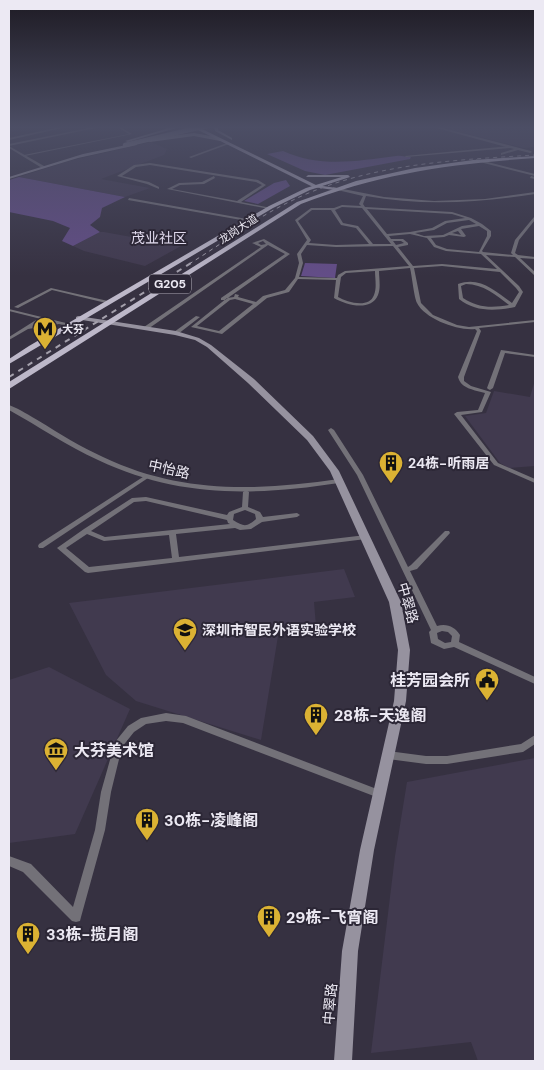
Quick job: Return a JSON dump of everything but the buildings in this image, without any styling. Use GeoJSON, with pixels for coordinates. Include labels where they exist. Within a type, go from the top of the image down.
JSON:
{"type":"FeatureCollection","features":[{"type":"Feature","properties":{"kind":"highway","name":"龙岗大道"},"geometry":{"type":"LineString","coordinates":[[9,362],[78,318],[247,220],[303,191],[347,176]]}},
{"type":"Feature","properties":{"kind":"highway","name":"龙岗大道"},"geometry":{"type":"LineString","coordinates":[[9,386],[299,202],[334,188],[380,176]]}},
{"type":"Feature","properties":{"kind":"main road"},"geometry":{"type":"LineString","coordinates":[[294,176],[315,186],[334,188]]}},
{"type":"Feature","properties":{"kind":"main road"},"geometry":{"type":"LineString","coordinates":[[308,176],[347,176]]}},
{"type":"Feature","properties":{"kind":"main road"},"geometry":{"type":"LineString","coordinates":[[308,176],[334,188]]}},
{"type":"Feature","properties":{"kind":"main road"},"geometry":{"type":"LineString","coordinates":[[298,178],[304,185],[303,191]]}},
{"type":"Feature","properties":{"kind":"main road","name":"中翠路"},"geometry":{"type":"LineString","coordinates":[[78,318],[176,332],[197,338],[252,382],[310,438],[339,481],[395,602],[404,650],[400,701],[350,951],[343,1061]]}},
{"type":"Feature","properties":{"kind":"street"},"geometry":{"type":"LineString","coordinates":[[119,176],[148,183],[158,188]]}},
{"type":"Feature","properties":{"kind":"street"},"geometry":{"type":"LineString","coordinates":[[223,176],[260,182],[264,185],[238,202]]}},
{"type":"Feature","properties":{"kind":"street"},"geometry":{"type":"LineString","coordinates":[[214,177],[203,183],[182,184],[170,189],[269,208]]}},
{"type":"Feature","properties":{"kind":"street"},"geometry":{"type":"LineString","coordinates":[[334,188],[364,196],[411,200],[464,201],[535,192]]}},
{"type":"Feature","properties":{"kind":"street"},"geometry":{"type":"LineString","coordinates":[[364,196],[362,204],[364,207],[412,267],[419,303],[423,310],[442,322],[456,326],[476,328],[535,321]]}},
{"type":"Feature","properties":{"kind":"street"},"geometry":{"type":"LineString","coordinates":[[129,199],[247,220]]}},
{"type":"Feature","properties":{"kind":"street"},"geometry":{"type":"LineString","coordinates":[[257,304],[235,298],[229,299],[193,327],[220,333],[257,304],[265,297],[287,291],[297,278],[301,263],[299,254],[309,240],[297,223],[298,217],[316,208],[334,209],[342,206],[459,214],[489,231],[489,236],[480,251]]}},
{"type":"Feature","properties":{"kind":"street"},"geometry":{"type":"LineString","coordinates":[[334,209],[342,224],[357,227],[373,245]]}},
{"type":"Feature","properties":{"kind":"street"},"geometry":{"type":"LineString","coordinates":[[514,255],[517,240],[535,218]]}},
{"type":"Feature","properties":{"kind":"street"},"geometry":{"type":"LineString","coordinates":[[386,235],[433,229],[446,222],[470,219]]}},
{"type":"Feature","properties":{"kind":"street"},"geometry":{"type":"LineString","coordinates":[[449,234],[459,229],[481,225]]}},
{"type":"Feature","properties":{"kind":"street"},"geometry":{"type":"LineString","coordinates":[[410,233],[428,237],[449,234],[464,236],[459,229]]}},
{"type":"Feature","properties":{"kind":"street"},"geometry":{"type":"LineString","coordinates":[[428,237],[440,248],[535,258]]}},
{"type":"Feature","properties":{"kind":"street"},"geometry":{"type":"LineString","coordinates":[[146,328],[270,242],[243,238]]}},
{"type":"Feature","properties":{"kind":"street"},"geometry":{"type":"LineString","coordinates":[[307,244],[336,246],[395,246],[407,244],[402,240],[390,240]]}},
{"type":"Feature","properties":{"kind":"street"},"geometry":{"type":"LineString","coordinates":[[176,332],[288,254],[267,245]]}},
{"type":"Feature","properties":{"kind":"street"},"geometry":{"type":"LineString","coordinates":[[480,251],[521,292],[512,306],[498,308],[474,307],[461,299],[459,285],[478,284],[512,306]]}},
{"type":"Feature","properties":{"kind":"street"},"geometry":{"type":"LineString","coordinates":[[514,255],[535,274]]}},
{"type":"Feature","properties":{"kind":"street"},"geometry":{"type":"LineString","coordinates":[[377,270],[376,296],[372,300],[363,303],[342,301],[336,297],[339,276],[345,272],[449,265],[500,270]]}},
{"type":"Feature","properties":{"kind":"street"},"geometry":{"type":"LineString","coordinates":[[297,278],[338,279]]}},
{"type":"Feature","properties":{"kind":"street"},"geometry":{"type":"LineString","coordinates":[[235,298],[246,283]]}},
{"type":"Feature","properties":{"kind":"street"},"geometry":{"type":"LineString","coordinates":[[16,307],[51,289],[106,302]]}},
{"type":"Feature","properties":{"kind":"street"},"geometry":{"type":"LineString","coordinates":[[9,310],[68,324]]}},
{"type":"Feature","properties":{"kind":"street"},"geometry":{"type":"LineString","coordinates":[[9,339],[38,321]]}},
{"type":"Feature","properties":{"kind":"street"},"geometry":{"type":"LineString","coordinates":[[26,329],[59,323]]}},
{"type":"Feature","properties":{"kind":"street"},"geometry":{"type":"LineString","coordinates":[[476,328],[479,331],[461,377],[462,382],[469,387],[488,392],[480,411],[457,414],[496,464],[535,481]]}},
{"type":"Feature","properties":{"kind":"street"},"geometry":{"type":"LineString","coordinates":[[490,388],[503,351],[535,356]]}},
{"type":"Feature","properties":{"kind":"street","name":"中怡路"},"geometry":{"type":"LineString","coordinates":[[9,407],[100,459],[146,476],[198,489],[246,492],[290,489],[339,481]]}},
{"type":"Feature","properties":{"kind":"street"},"geometry":{"type":"LineString","coordinates":[[331,430],[360,475],[435,630],[432,638],[436,643],[448,646],[455,644],[535,681]]}},
{"type":"Feature","properties":{"kind":"street"},"geometry":{"type":"LineString","coordinates":[[41,546],[146,476]]}},
{"type":"Feature","properties":{"kind":"street"},"geometry":{"type":"LineString","coordinates":[[245,508],[246,492]]}},
{"type":"Feature","properties":{"kind":"street"},"geometry":{"type":"LineString","coordinates":[[234,526],[229,518],[146,499],[132,500],[61,548],[88,570],[366,536]]}},
{"type":"Feature","properties":{"kind":"street"},"geometry":{"type":"LineString","coordinates":[[229,518],[233,511],[245,508],[258,513],[260,520]]}},
{"type":"Feature","properties":{"kind":"street"},"geometry":{"type":"LineString","coordinates":[[86,531],[104,538],[172,533],[234,526],[251,527],[260,520],[297,515]]}},
{"type":"Feature","properties":{"kind":"street"},"geometry":{"type":"LineString","coordinates":[[172,533],[176,559]]}},
{"type":"Feature","properties":{"kind":"street"},"geometry":{"type":"LineString","coordinates":[[406,570],[414,567],[447,533]]}},
{"type":"Feature","properties":{"kind":"street"},"geometry":{"type":"LineString","coordinates":[[435,630],[445,628],[453,632],[457,638],[455,644]]}},
{"type":"Feature","properties":{"kind":"street"},"geometry":{"type":"LineString","coordinates":[[9,862],[27,868],[76,917],[100,830],[106,792],[118,745],[130,729],[144,721],[166,718],[183,719],[380,794]]}},
{"type":"Feature","properties":{"kind":"street"},"geometry":{"type":"LineString","coordinates":[[388,755],[426,760],[447,760],[523,748],[535,739]]}},
{"type":"Feature","properties":{"kind":"shaded area"},"geometry":{"type":"Polygon","coordinates":[[[109,176],[101,179],[150,188],[125,197],[19,177],[109,176]]]}},
{"type":"Feature","properties":{"kind":"shaded area"},"geometry":{"type":"Polygon","coordinates":[[[19,177],[125,197],[102,208],[100,217],[90,225],[100,232],[73,246],[62,241],[70,228],[53,221],[9,212],[9,180],[19,177]]]}},
{"type":"Feature","properties":{"kind":"shaded area"},"geometry":{"type":"Polygon","coordinates":[[[286,180],[290,186],[258,204],[244,201],[274,183],[286,180]]]}},
{"type":"Feature","properties":{"kind":"shaded area"},"geometry":{"type":"Polygon","coordinates":[[[100,232],[181,246],[145,266],[84,251],[73,246],[100,232]]]}},
{"type":"Feature","properties":{"kind":"shaded area"},"geometry":{"type":"Polygon","coordinates":[[[305,263],[337,264],[335,278],[301,276],[305,263]]]}},
{"type":"Feature","properties":{"kind":"shaded area"},"geometry":{"type":"Polygon","coordinates":[[[535,380],[535,466],[509,468],[500,463],[465,416],[486,413],[494,391],[530,397],[535,380]]]}},
{"type":"Feature","properties":{"kind":"shaded area","name":"深圳市智民外语实验学校"},"geometry":{"type":"Polygon","coordinates":[[[344,569],[355,597],[314,602],[316,626],[280,624],[261,740],[136,701],[106,675],[69,603],[344,569]]]}},
{"type":"Feature","properties":{"kind":"shaded area","name":"大芬美术馆"},"geometry":{"type":"Polygon","coordinates":[[[49,667],[130,709],[75,834],[9,843],[9,680],[49,667]]]}},
{"type":"Feature","properties":{"kind":"shaded area"},"geometry":{"type":"Polygon","coordinates":[[[535,758],[535,1061],[478,1061],[471,1042],[371,1053],[395,856],[407,782],[535,758]]]}},
{"type":"Feature","properties":{"kind":"railway"},"geometry":{"type":"LineString","coordinates":[[189,264],[289,202],[318,189],[361,176]]}},
{"type":"Feature","properties":{"kind":"railway"},"geometry":{"type":"LineString","coordinates":[[9,377],[191,263]]}},
{"type":"Feature","properties":{"kind":"place","name":"大芬"},"geometry":{"type":"Point","coordinates":[45,350]}},
{"type":"Feature","properties":{"kind":"place","name":"24栋-听雨居"},"geometry":{"type":"Point","coordinates":[391,484]}},
{"type":"Feature","properties":{"kind":"place","name":"深圳市智民外语实验学校"},"geometry":{"type":"Point","coordinates":[185,651]}},
{"type":"Feature","properties":{"kind":"place","name":"桂芳园会所"},"geometry":{"type":"Point","coordinates":[487,701]}},
{"type":"Feature","properties":{"kind":"place","name":"28栋-天逸阁"},"geometry":{"type":"Point","coordinates":[316,736]}},
{"type":"Feature","properties":{"kind":"place","name":"大芬美术馆"},"geometry":{"type":"Point","coordinates":[56,771]}},
{"type":"Feature","properties":{"kind":"place","name":"30栋-凌峰阁"},"geometry":{"type":"Point","coordinates":[147,841]}},
{"type":"Feature","properties":{"kind":"place","name":"29栋-飞宵阁"},"geometry":{"type":"Point","coordinates":[269,938]}},
{"type":"Feature","properties":{"kind":"place","name":"33栋-揽月阁"},"geometry":{"type":"Point","coordinates":[28,955]}},
{"type":"Feature","properties":{"kind":"district","name":"茂业社区"},"geometry":{"type":"Point","coordinates":[159,238]}}]}
